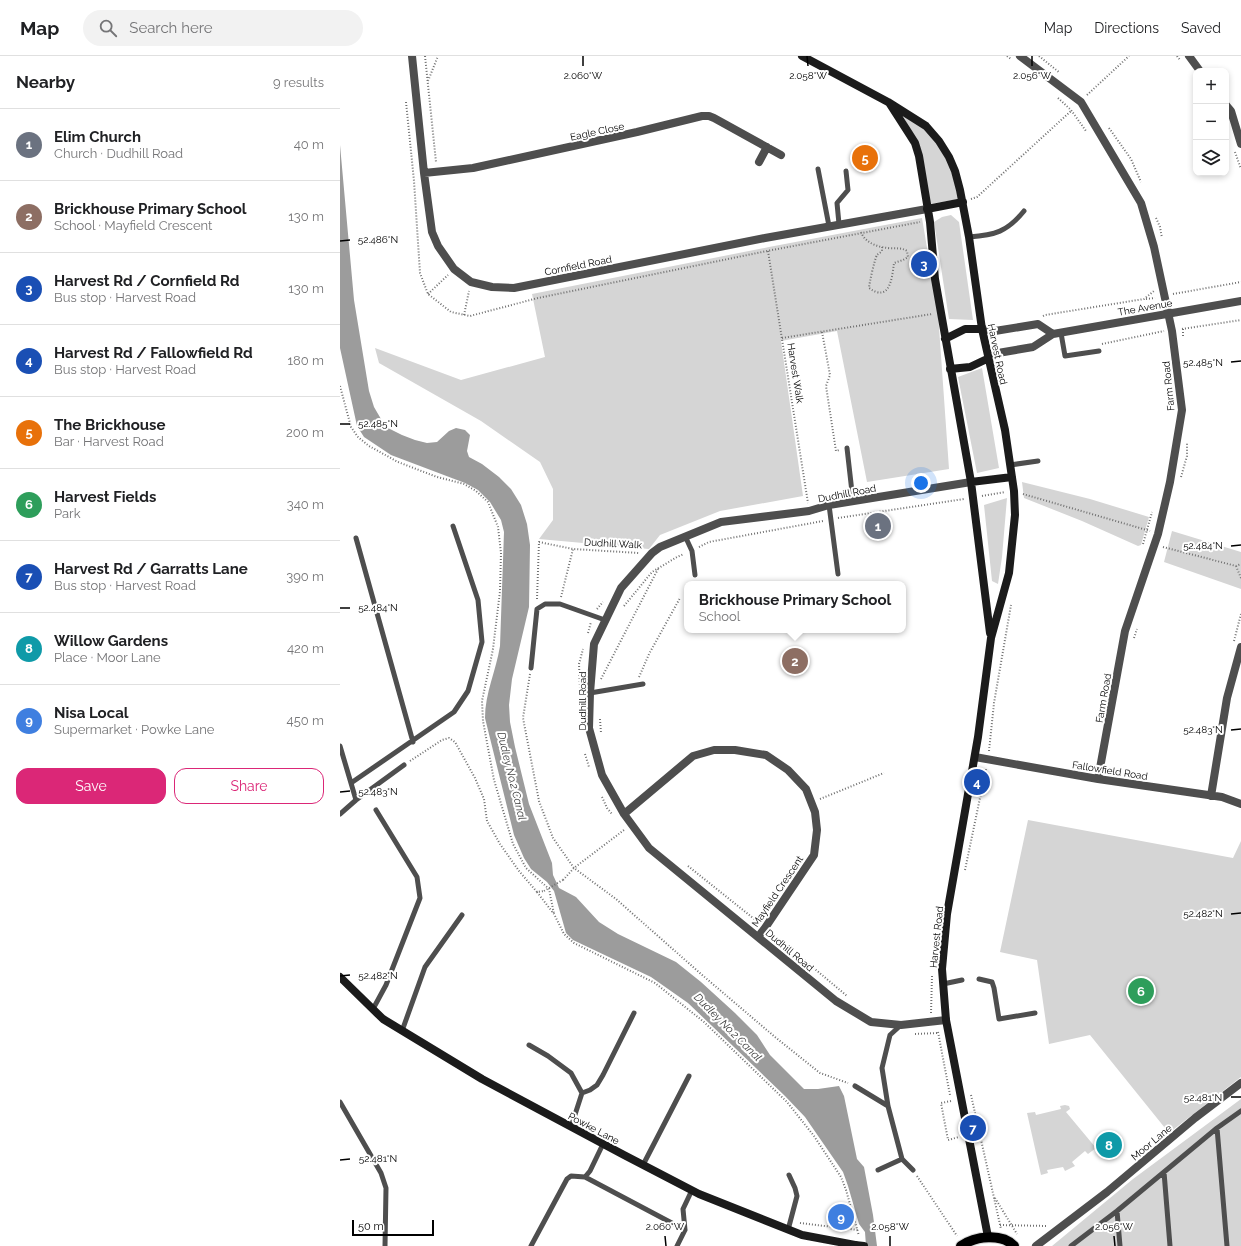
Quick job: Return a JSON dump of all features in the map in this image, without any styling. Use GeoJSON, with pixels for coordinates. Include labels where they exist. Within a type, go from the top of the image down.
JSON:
{"type":"FeatureCollection","features":[{"type":"Feature","properties":{"kind":"main road"},"geometry":{"type":"LineString","coordinates":[[962,1245],[973,1238],[988,1237],[1003,1240],[1014,1246]]}},
{"type":"Feature","properties":{"kind":"street","name":"Cornfield Road"},"geometry":{"type":"LineString","coordinates":[[412,56],[424,173],[432,232],[438,246],[454,269],[471,282],[492,287],[514,288],[765,238],[927,209]]}},
{"type":"Feature","properties":{"kind":"street","name":"Harvest Road"},"geometry":{"type":"LineString","coordinates":[[802,56],[888,102],[926,126],[939,141],[949,157],[955,172],[963,202],[982,329],[1005,430],[1014,491],[1015,515],[1009,573],[991,638],[975,757],[947,914],[942,969],[946,1020],[988,1237]]}},
{"type":"Feature","properties":{"kind":"street"},"geometry":{"type":"LineString","coordinates":[[1189,56],[1198,68]]}},
{"type":"Feature","properties":{"kind":"street","name":"Farm Road"},"geometry":{"type":"LineString","coordinates":[[1017,59],[1081,102],[1141,203],[1154,248],[1169,313],[1182,410],[1170,482],[1158,534],[1125,631],[1098,779]]}},
{"type":"Feature","properties":{"kind":"street","name":"Harvest Road"},"geometry":{"type":"LineString","coordinates":[[888,102],[915,144],[919,156],[930,222],[935,279],[971,482],[991,638]]}},
{"type":"Feature","properties":{"kind":"street"},"geometry":{"type":"LineString","coordinates":[[1229,109],[1241,144]]}},
{"type":"Feature","properties":{"kind":"street","name":"Eagle Close"},"geometry":{"type":"LineString","coordinates":[[424,173],[473,168],[637,132],[702,116],[714,118],[781,155]]}},
{"type":"Feature","properties":{"kind":"street"},"geometry":{"type":"LineString","coordinates":[[759,162],[767,147]]}},
{"type":"Feature","properties":{"kind":"street"},"geometry":{"type":"LineString","coordinates":[[927,209],[963,202]]}},
{"type":"Feature","properties":{"kind":"street","name":"The Avenue"},"geometry":{"type":"LineString","coordinates":[[989,358],[998,353],[1033,347],[1057,334],[1241,301]]}},
{"type":"Feature","properties":{"kind":"street"},"geometry":{"type":"LineString","coordinates":[[945,338],[965,328],[995,331],[1038,324],[1057,334]]}},
{"type":"Feature","properties":{"kind":"street"},"geometry":{"type":"LineString","coordinates":[[950,369],[970,367],[989,358]]}},
{"type":"Feature","properties":{"kind":"street"},"geometry":{"type":"LineString","coordinates":[[971,482],[1012,477]]}},
{"type":"Feature","properties":{"kind":"street","name":"Dudhill Road"},"geometry":{"type":"LineString","coordinates":[[946,1020],[901,1025],[871,1022],[836,1001],[649,848],[630,824],[602,775],[589,728],[594,692],[594,644],[621,588],[660,547],[721,522],[809,511],[829,505],[971,482]]}},
{"type":"Feature","properties":{"kind":"street"},"geometry":{"type":"LineString","coordinates":[[1211,796],[1227,698],[1241,648]]}},
{"type":"Feature","properties":{"kind":"street","name":"Mayfield Crescent"},"geometry":{"type":"LineString","coordinates":[[624,814],[693,756],[714,750],[735,750],[766,755],[788,770],[806,789],[815,812],[817,830],[814,855],[758,937]]}},
{"type":"Feature","properties":{"kind":"street","name":"Fallowfield Road"},"geometry":{"type":"LineString","coordinates":[[975,757],[1098,779],[1222,797],[1241,804]]}},
{"type":"Feature","properties":{"kind":"street","name":"Powke Lane"},"geometry":{"type":"LineString","coordinates":[[340,977],[383,1019],[402,1031],[482,1079],[643,1165],[692,1190],[790,1226],[802,1235],[860,1244]]}},
{"type":"Feature","properties":{"kind":"street","name":"Moor Lane"},"geometry":{"type":"LineString","coordinates":[[1036,1246],[1108,1192],[1195,1118],[1241,1083]]}},
{"type":"Feature","properties":{"kind":"lane"},"geometry":{"type":"LineString","coordinates":[[818,169],[829,226]]}},
{"type":"Feature","properties":{"kind":"lane"},"geometry":{"type":"LineString","coordinates":[[840,224],[837,203],[848,190],[846,171]]}},
{"type":"Feature","properties":{"kind":"lane"},"geometry":{"type":"LineString","coordinates":[[969,237],[996,234],[1017,220],[1024,211]]}},
{"type":"Feature","properties":{"kind":"lane"},"geometry":{"type":"LineString","coordinates":[[1057,334],[1065,356],[1099,352]]}},
{"type":"Feature","properties":{"kind":"lane"},"geometry":{"type":"LineString","coordinates":[[847,448],[853,501]]}},
{"type":"Feature","properties":{"kind":"lane"},"geometry":{"type":"LineString","coordinates":[[1010,465],[1038,461]]}},
{"type":"Feature","properties":{"kind":"lane"},"geometry":{"type":"LineString","coordinates":[[829,505],[838,574]]}},
{"type":"Feature","properties":{"kind":"lane"},"geometry":{"type":"LineString","coordinates":[[351,783],[413,742],[454,712],[468,691],[482,642],[478,600],[453,526]]}},
{"type":"Feature","properties":{"kind":"lane"},"geometry":{"type":"LineString","coordinates":[[685,536],[692,551],[696,575]]}},
{"type":"Feature","properties":{"kind":"lane"},"geometry":{"type":"LineString","coordinates":[[356,538],[413,742]]}},
{"type":"Feature","properties":{"kind":"lane"},"geometry":{"type":"LineString","coordinates":[[531,668],[536,609],[545,604],[560,604],[605,620]]}},
{"type":"Feature","properties":{"kind":"lane"},"geometry":{"type":"LineString","coordinates":[[594,692],[643,684]]}},
{"type":"Feature","properties":{"kind":"lane"},"geometry":{"type":"LineString","coordinates":[[340,746],[356,800]]}},
{"type":"Feature","properties":{"kind":"lane"},"geometry":{"type":"LineString","coordinates":[[340,814],[356,800],[404,765]]}},
{"type":"Feature","properties":{"kind":"lane"},"geometry":{"type":"LineString","coordinates":[[373,1009],[386,985],[420,898],[417,877],[376,810]]}},
{"type":"Feature","properties":{"kind":"lane"},"geometry":{"type":"LineString","coordinates":[[402,1031],[425,967],[462,915]]}},
{"type":"Feature","properties":{"kind":"lane"},"geometry":{"type":"LineString","coordinates":[[980,979],[992,982],[999,1018],[1035,1013]]}},
{"type":"Feature","properties":{"kind":"lane"},"geometry":{"type":"LineString","coordinates":[[943,984],[962,980]]}},
{"type":"Feature","properties":{"kind":"lane"},"geometry":{"type":"LineString","coordinates":[[582,1093],[597,1085],[634,1013]]}},
{"type":"Feature","properties":{"kind":"lane"},"geometry":{"type":"LineString","coordinates":[[901,1025],[890,1035],[882,1068],[888,1106],[902,1159],[913,1170]]}},
{"type":"Feature","properties":{"kind":"lane"},"geometry":{"type":"LineString","coordinates":[[529,1045],[548,1056],[570,1073],[582,1093],[571,1127]]}},
{"type":"Feature","properties":{"kind":"lane"},"geometry":{"type":"LineString","coordinates":[[643,1165],[689,1076]]}},
{"type":"Feature","properties":{"kind":"lane"},"geometry":{"type":"LineString","coordinates":[[855,1086],[888,1106]]}},
{"type":"Feature","properties":{"kind":"lane"},"geometry":{"type":"LineString","coordinates":[[340,1102],[384,1180],[386,1188],[385,1246]]}},
{"type":"Feature","properties":{"kind":"lane"},"geometry":{"type":"LineString","coordinates":[[1071,1246],[1117,1211],[1217,1128],[1241,1111]]}},
{"type":"Feature","properties":{"kind":"lane"},"geometry":{"type":"LineString","coordinates":[[1217,1128],[1227,1246]]}},
{"type":"Feature","properties":{"kind":"lane"},"geometry":{"type":"LineString","coordinates":[[585,1177],[590,1171],[603,1144]]}},
{"type":"Feature","properties":{"kind":"lane"},"geometry":{"type":"LineString","coordinates":[[878,1170],[902,1159]]}},
{"type":"Feature","properties":{"kind":"lane"},"geometry":{"type":"LineString","coordinates":[[1164,1172],[1170,1246]]}},
{"type":"Feature","properties":{"kind":"lane"},"geometry":{"type":"LineString","coordinates":[[789,1174],[797,1196],[790,1226]]}},
{"type":"Feature","properties":{"kind":"lane"},"geometry":{"type":"LineString","coordinates":[[530,1246],[567,1179],[571,1176],[585,1177],[684,1230]]}},
{"type":"Feature","properties":{"kind":"lane"},"geometry":{"type":"LineString","coordinates":[[677,1246],[684,1230],[683,1209],[692,1190]]}},
{"type":"Feature","properties":{"kind":"lane"},"geometry":{"type":"LineString","coordinates":[[1117,1211],[1120,1246]]}},
{"type":"Feature","properties":{"kind":"path"},"geometry":{"type":"LineString","coordinates":[[425,56],[437,172]]}},
{"type":"Feature","properties":{"kind":"path"},"geometry":{"type":"LineString","coordinates":[[428,82],[438,56]]}},
{"type":"Feature","properties":{"kind":"path"},"geometry":{"type":"LineString","coordinates":[[1007,56],[1017,59]]}},
{"type":"Feature","properties":{"kind":"path"},"geometry":{"type":"LineString","coordinates":[[963,202],[977,197],[1081,102],[1128,56]]}},
{"type":"Feature","properties":{"kind":"path"},"geometry":{"type":"LineString","coordinates":[[405,95],[414,181],[420,272],[428,294],[451,312],[470,316],[538,298],[861,232],[919,222],[930,222]]}},
{"type":"Feature","properties":{"kind":"path"},"geometry":{"type":"LineString","coordinates":[[1055,95],[1071,110],[1090,136]]}},
{"type":"Feature","properties":{"kind":"path"},"geometry":{"type":"LineString","coordinates":[[861,232],[866,240],[872,244],[889,249],[903,248],[907,251],[908,257],[894,264],[892,279],[888,289],[883,293],[878,293],[869,288],[868,283],[873,271],[876,256],[882,251],[882,247]]}},
{"type":"Feature","properties":{"kind":"path","name":"Harvest Walk"},"geometry":{"type":"LineString","coordinates":[[765,238],[809,511]]}},
{"type":"Feature","properties":{"kind":"path"},"geometry":{"type":"LineString","coordinates":[[428,294],[454,269]]}},
{"type":"Feature","properties":{"kind":"path"},"geometry":{"type":"LineString","coordinates":[[464,315],[471,282]]}},
{"type":"Feature","properties":{"kind":"path"},"geometry":{"type":"LineString","coordinates":[[1173,294],[1241,282]]}},
{"type":"Feature","properties":{"kind":"path"},"geometry":{"type":"LineString","coordinates":[[1038,324],[1044,315],[1144,299],[1154,291],[1152,284]]}},
{"type":"Feature","properties":{"kind":"path"},"geometry":{"type":"LineString","coordinates":[[782,338],[933,314]]}},
{"type":"Feature","properties":{"kind":"path"},"geometry":{"type":"LineString","coordinates":[[1101,344],[1241,320]]}},
{"type":"Feature","properties":{"kind":"path"},"geometry":{"type":"LineString","coordinates":[[822,332],[830,375],[826,386],[836,451],[847,448]]}},
{"type":"Feature","properties":{"kind":"path"},"geometry":{"type":"LineString","coordinates":[[340,386],[351,427],[358,437],[369,446],[398,462],[437,477],[464,484],[476,491],[488,502],[498,527],[502,553],[500,591],[493,649],[482,701],[483,721],[494,780],[513,844],[526,868],[549,889],[554,914]]}},
{"type":"Feature","properties":{"kind":"path"},"geometry":{"type":"LineString","coordinates":[[622,608],[652,572],[677,557],[709,542],[831,520],[1014,491]]}},
{"type":"Feature","properties":{"kind":"path"},"geometry":{"type":"LineString","coordinates":[[1022,499],[1021,493],[1158,534]]}},
{"type":"Feature","properties":{"kind":"path"},"geometry":{"type":"LineString","coordinates":[[1143,545],[1153,509]]}},
{"type":"Feature","properties":{"kind":"path","name":"Dudhill Walk"},"geometry":{"type":"LineString","coordinates":[[536,609],[539,542],[573,549],[652,554]]}},
{"type":"Feature","properties":{"kind":"path"},"geometry":{"type":"LineString","coordinates":[[1154,543],[1164,548],[1236,566],[1241,564]]}},
{"type":"Feature","properties":{"kind":"path","name":"Dudhill Walk"},"geometry":{"type":"LineString","coordinates":[[560,604],[573,549]]}},
{"type":"Feature","properties":{"kind":"path"},"geometry":{"type":"LineString","coordinates":[[1236,566],[1241,578]]}},
{"type":"Feature","properties":{"kind":"path"},"geometry":{"type":"LineString","coordinates":[[594,692],[658,568]]}},
{"type":"Feature","properties":{"kind":"path"},"geometry":{"type":"LineString","coordinates":[[635,685],[649,654],[680,598]]}},
{"type":"Feature","properties":{"kind":"path"},"geometry":{"type":"LineString","coordinates":[[965,873],[987,759],[994,704],[1011,602]]}},
{"type":"Feature","properties":{"kind":"path"},"geometry":{"type":"LineString","coordinates":[[531,668],[523,718],[539,801],[552,838],[574,868],[616,899],[781,1042],[820,1072],[855,1086]]}},
{"type":"Feature","properties":{"kind":"path"},"geometry":{"type":"LineString","coordinates":[[599,713],[601,734]]}},
{"type":"Feature","properties":{"kind":"path"},"geometry":{"type":"LineString","coordinates":[[404,765],[442,740],[449,738],[455,742],[475,778],[484,799],[487,821],[500,844],[519,871],[554,914],[564,934],[574,943],[660,986],[704,1022],[787,1102],[814,1136],[841,1177],[858,1230],[860,1244]]}},
{"type":"Feature","properties":{"kind":"path"},"geometry":{"type":"LineString","coordinates":[[811,802],[884,772]]}},
{"type":"Feature","properties":{"kind":"path"},"geometry":{"type":"LineString","coordinates":[[536,892],[544,891],[563,880],[574,868],[630,824]]}},
{"type":"Feature","properties":{"kind":"path"},"geometry":{"type":"LineString","coordinates":[[687,866],[848,997]]}},
{"type":"Feature","properties":{"kind":"path"},"geometry":{"type":"LineString","coordinates":[[970,1090],[1003,1240]]}},
{"type":"Feature","properties":{"kind":"path"},"geometry":{"type":"LineString","coordinates":[[951,1101],[941,1102],[948,1140],[959,1138]]}},
{"type":"Feature","properties":{"kind":"path"},"geometry":{"type":"LineString","coordinates":[[913,1170],[962,1245]]}},
{"type":"Feature","properties":{"kind":"path"},"geometry":{"type":"LineString","coordinates":[[994,1196],[1018,1235]]}},
{"type":"Feature","properties":{"kind":"path"},"geometry":{"type":"LineString","coordinates":[[1000,1224],[1062,1226]]}},
{"type":"Feature","properties":{"kind":"path"},"geometry":{"type":"LineString","coordinates":[[790,1226],[858,1230]]}},
{"type":"Feature","properties":{"kind":"shaded area"},"geometry":{"type":"Polygon","coordinates":[[[902,114],[924,127],[948,159],[959,199],[930,204],[917,143],[902,114]]]}},
{"type":"Feature","properties":{"kind":"shaded area"},"geometry":{"type":"Polygon","coordinates":[[[951,215],[959,222],[973,320],[949,319],[934,222],[942,217],[951,215]]]}},
{"type":"Feature","properties":{"kind":"shaded area"},"geometry":{"type":"Polygon","coordinates":[[[922,218],[938,313],[949,469],[867,482],[837,331],[781,341],[803,496],[720,511],[660,535],[649,549],[539,539],[553,520],[553,489],[540,462],[481,421],[379,363],[375,348],[461,380],[545,357],[532,294],[922,218]]]}},
{"type":"Feature","properties":{"kind":"shaded area"},"geometry":{"type":"Polygon","coordinates":[[[982,368],[999,468],[977,473],[958,377],[982,368]]]}},
{"type":"Feature","properties":{"kind":"shaded area"},"geometry":{"type":"Polygon","coordinates":[[[1022,482],[1090,499],[1149,517],[1141,545],[1138,546],[1082,521],[1024,498],[1022,482]]]}},
{"type":"Feature","properties":{"kind":"shaded area"},"geometry":{"type":"Polygon","coordinates":[[[1007,498],[998,584],[992,581],[984,505],[1007,498]]]}},
{"type":"Feature","properties":{"kind":"shaded area"},"geometry":{"type":"Polygon","coordinates":[[[1172,531],[1241,552],[1241,589],[1164,562],[1172,531]]]}},
{"type":"Feature","properties":{"kind":"shaded area"},"geometry":{"type":"Polygon","coordinates":[[[1028,820],[1233,858],[1241,841],[1241,1077],[1169,1133],[1090,1035],[1049,1044],[1037,960],[1000,952],[1028,820]]]}},
{"type":"Feature","properties":{"kind":"shaded area"},"geometry":{"type":"Polygon","coordinates":[[[1241,1099],[1241,1246],[1052,1246],[1133,1179],[1241,1099]]]}},
{"type":"Feature","properties":{"kind":"shaded area"},"geometry":{"type":"Polygon","coordinates":[[[1060,1106],[1069,1106],[1070,1109],[1066,1112],[1096,1148],[1088,1154],[1085,1151],[1072,1162],[1075,1166],[1065,1171],[1063,1167],[1047,1170],[1048,1173],[1041,1175],[1027,1113],[1035,1112],[1036,1115],[1061,1109],[1060,1106]]]}},
{"type":"Feature","properties":{"kind":"water","name":"Dudley No.2 Canal"},"geometry":{"type":"Polygon","coordinates":[[[340,145],[354,300],[369,391],[374,407],[388,428],[415,440],[427,443],[437,442],[449,431],[456,428],[465,430],[470,435],[467,451],[469,457],[482,464],[499,477],[511,489],[521,505],[527,524],[530,545],[529,607],[512,679],[509,705],[510,722],[529,804],[552,863],[553,875],[559,888],[576,897],[599,922],[618,934],[676,962],[701,982],[757,1035],[770,1055],[804,1089],[839,1086],[844,1096],[857,1159],[864,1167],[877,1246],[866,1246],[865,1232],[859,1224],[843,1172],[805,1117],[688,1003],[651,977],[573,940],[566,933],[554,891],[547,882],[531,869],[524,858],[514,835],[485,718],[485,709],[500,646],[504,532],[501,520],[490,502],[478,490],[465,483],[391,455],[364,437],[357,426],[340,348],[340,145]]]}},
{"type":"Feature","properties":{"kind":"place","name":"The Brickhouse"},"geometry":{"type":"Point","coordinates":[865,158]}},
{"type":"Feature","properties":{"kind":"place","name":"Harvest Rd / Cornfield Rd"},"geometry":{"type":"Point","coordinates":[924,264]}},
{"type":"Feature","properties":{"kind":"place","name":"Elim Church"},"geometry":{"type":"Point","coordinates":[878,526]}},
{"type":"Feature","properties":{"kind":"place","name":"Brickhouse Primary School"},"geometry":{"type":"Point","coordinates":[795,661]}},
{"type":"Feature","properties":{"kind":"place","name":"Harvest Rd / Fallowfield Rd"},"geometry":{"type":"Point","coordinates":[977,782]}},
{"type":"Feature","properties":{"kind":"place","name":"Harvest Fields"},"geometry":{"type":"Point","coordinates":[1141,991]}},
{"type":"Feature","properties":{"kind":"place","name":"Harvest Rd / Garratts Lane"},"geometry":{"type":"Point","coordinates":[973,1128]}},
{"type":"Feature","properties":{"kind":"place","name":"Willow Gardens"},"geometry":{"type":"Point","coordinates":[1109,1145]}},
{"type":"Feature","properties":{"kind":"place","name":"Nisa Local"},"geometry":{"type":"Point","coordinates":[841,1217]}}]}
